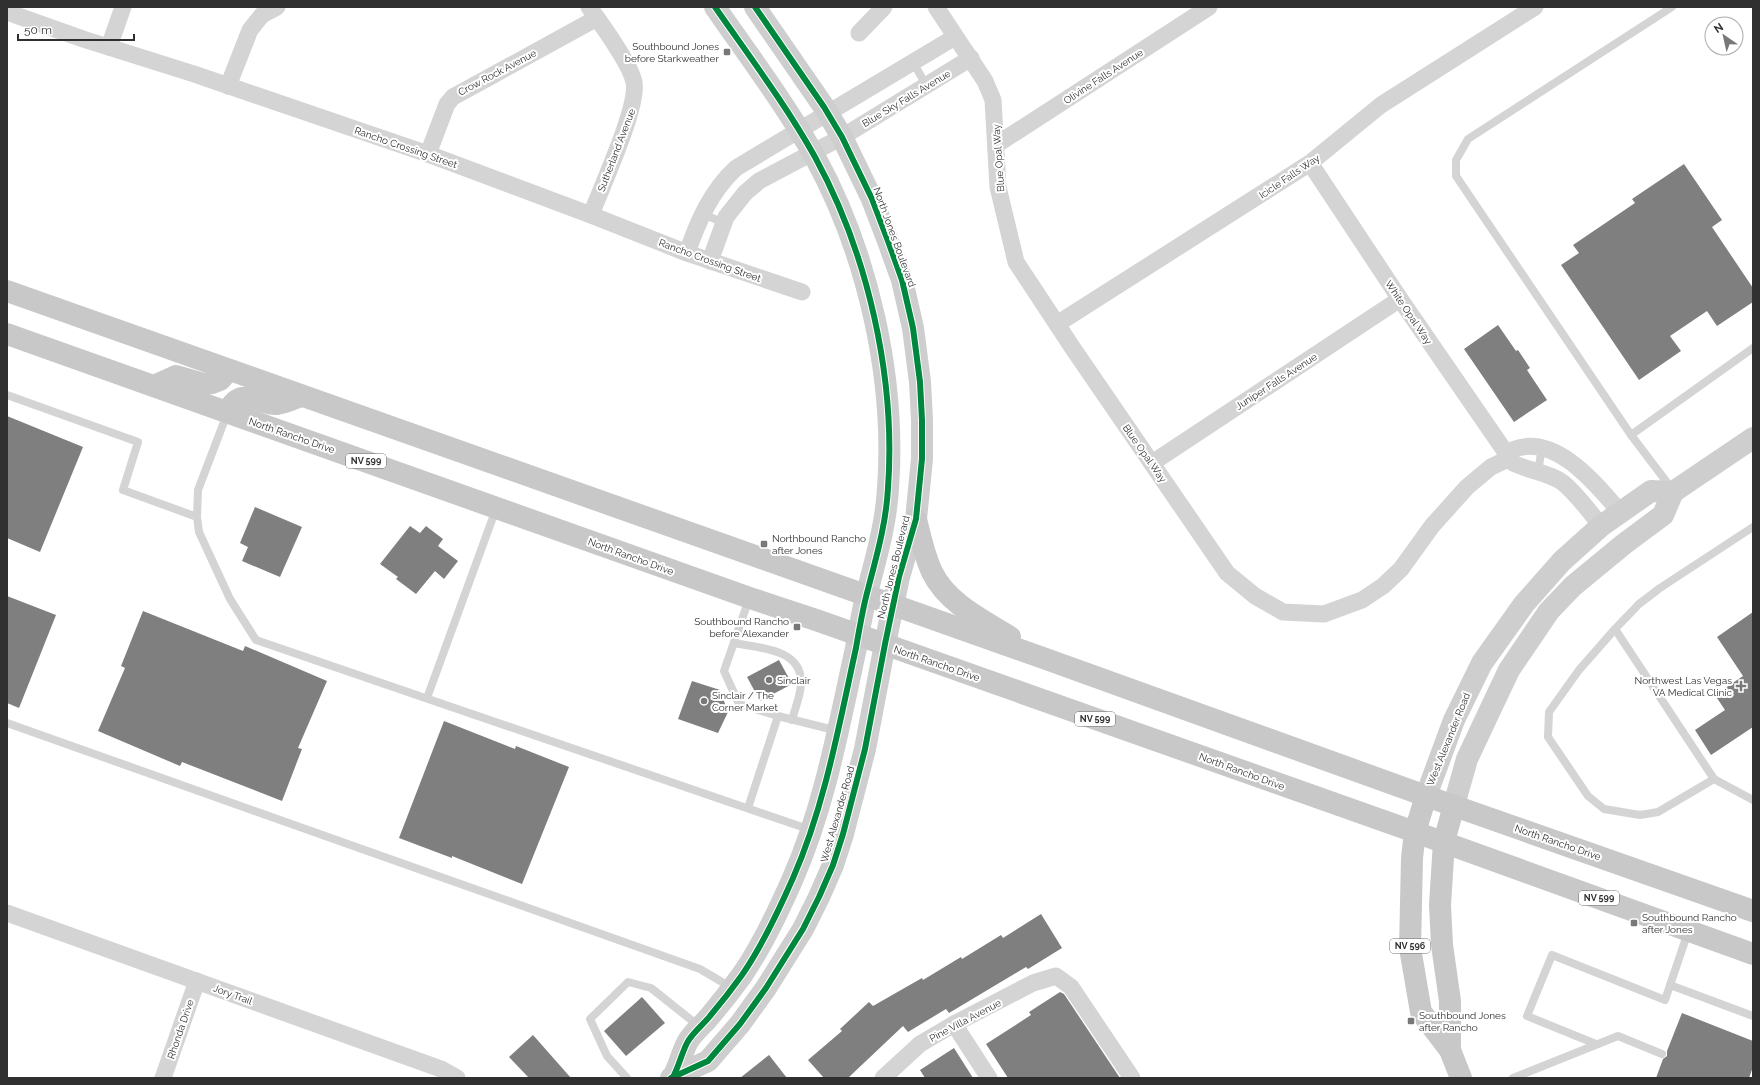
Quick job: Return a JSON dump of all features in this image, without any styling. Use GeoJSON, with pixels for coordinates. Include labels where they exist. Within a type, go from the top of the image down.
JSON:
{"type":"FeatureCollection","features":[{"type":"Feature","properties":{"kind":"main road","name":"North Jones Boulevard"},"geometry":{"type":"LineString","coordinates":[[715,7],[798,130],[833,192],[846,224],[871,307],[881,351],[890,444],[888,490],[883,531],[858,634]]}},
{"type":"Feature","properties":{"kind":"main road","name":"North Jones Boulevard"},"geometry":{"type":"LineString","coordinates":[[755,7],[842,137],[872,199],[888,241],[902,280],[913,328],[920,382],[922,459],[916,519],[904,558],[884,644]]}},
{"type":"Feature","properties":{"kind":"main road","name":"North Rancho Drive"},"geometry":{"type":"LineString","coordinates":[[7,291],[228,371],[1753,911]]}},
{"type":"Feature","properties":{"kind":"main road","name":"North Rancho Drive"},"geometry":{"type":"LineString","coordinates":[[7,334],[750,598],[858,634],[1444,842],[1753,954]]}},
{"type":"Feature","properties":{"kind":"main road"},"geometry":{"type":"LineString","coordinates":[[154,386],[176,376],[200,383],[212,383],[220,380],[228,371]]}},
{"type":"Feature","properties":{"kind":"main road"},"geometry":{"type":"LineString","coordinates":[[228,412],[234,404],[247,398],[254,398],[276,404],[301,396]]}},
{"type":"Feature","properties":{"kind":"main road"},"geometry":{"type":"LineString","coordinates":[[1454,805],[1467,759],[1509,670],[1525,644],[1549,611],[1573,586],[1624,544],[1663,515],[1673,492],[1753,438]]}},
{"type":"Feature","properties":{"kind":"main road","name":"West Alexander Road"},"geometry":{"type":"LineString","coordinates":[[1426,796],[1454,720],[1482,663],[1524,604],[1557,566],[1601,526],[1651,491],[1673,492]]}},
{"type":"Feature","properties":{"kind":"main road"},"geometry":{"type":"LineString","coordinates":[[916,519],[932,571],[946,591],[964,609],[1046,660]]}},
{"type":"Feature","properties":{"kind":"main road","name":"West Alexander Road"},"geometry":{"type":"LineString","coordinates":[[675,1077],[688,1041],[743,973],[777,912],[793,879],[812,830],[818,809],[838,731],[858,634]]}},
{"type":"Feature","properties":{"kind":"main road","name":"West Alexander Road"},"geometry":{"type":"LineString","coordinates":[[675,1077],[708,1061],[740,1024],[766,988],[796,940],[819,897],[833,865],[844,834],[865,749],[884,644]]}},
{"type":"Feature","properties":{"kind":"main road","name":"NV 596"},"geometry":{"type":"LineString","coordinates":[[1426,796],[1415,832],[1411,888],[1410,948],[1421,1012],[1450,1050],[1461,1078]]}},
{"type":"Feature","properties":{"kind":"main road","name":"NV 596"},"geometry":{"type":"LineString","coordinates":[[1450,1050],[1450,1001],[1442,945],[1440,905],[1444,842],[1454,805]]}},
{"type":"Feature","properties":{"kind":"main road"},"geometry":{"type":"LineString","coordinates":[[796,940],[792,914],[818,847],[812,830]]}},
{"type":"Feature","properties":{"kind":"street"},"geometry":{"type":"LineString","coordinates":[[109,47],[123,7]]}},
{"type":"Feature","properties":{"kind":"street"},"geometry":{"type":"LineString","coordinates":[[228,86],[250,30],[262,15],[277,7]]}},
{"type":"Feature","properties":{"kind":"street"},"geometry":{"type":"LineString","coordinates":[[859,33],[884,7]]}},
{"type":"Feature","properties":{"kind":"street","name":"Blue Opal Way"},"geometry":{"type":"LineString","coordinates":[[936,7],[955,37],[971,58],[985,81],[993,100],[998,188],[1016,262],[1226,573],[1255,596],[1283,612],[1324,614],[1362,600],[1383,586],[1401,569],[1432,526],[1468,487],[1491,467],[1510,458],[1512,450],[1523,446],[1542,448],[1562,456],[1585,473],[1620,512]]}},
{"type":"Feature","properties":{"kind":"street","name":"Olivine Falls Avenue"},"geometry":{"type":"LineString","coordinates":[[996,145],[1209,7]]}},
{"type":"Feature","properties":{"kind":"street","name":"Icicle Falls Way"},"geometry":{"type":"LineString","coordinates":[[1057,324],[1310,163],[1381,105],[1535,7]]}},
{"type":"Feature","properties":{"kind":"street","name":"Rancho Crossing Street"},"geometry":{"type":"LineString","coordinates":[[7,12],[428,154],[591,214],[687,253],[802,292]]}},
{"type":"Feature","properties":{"kind":"street","name":"Sutherland Avenue"},"geometry":{"type":"LineString","coordinates":[[591,214],[628,120],[635,98],[635,84],[631,71],[593,13]]}},
{"type":"Feature","properties":{"kind":"street","name":"Crow Rock Avenue"},"geometry":{"type":"LineString","coordinates":[[428,154],[447,104],[453,97],[593,13]]}},
{"type":"Feature","properties":{"kind":"street"},"geometry":{"type":"LineString","coordinates":[[687,253],[702,214],[716,190],[725,178],[736,168],[955,37]]}},
{"type":"Feature","properties":{"kind":"street","name":"Blue Sky Falls Avenue"},"geometry":{"type":"LineString","coordinates":[[710,260],[724,222],[736,203],[754,185],[842,137],[971,58]]}},
{"type":"Feature","properties":{"kind":"street","name":"White Opal Way"},"geometry":{"type":"LineString","coordinates":[[1310,163],[1400,300],[1510,458]]}},
{"type":"Feature","properties":{"kind":"street","name":"Juniper Falls Avenue"},"geometry":{"type":"LineString","coordinates":[[1152,463],[1400,300]]}},
{"type":"Feature","properties":{"kind":"street"},"geometry":{"type":"LineString","coordinates":[[1510,458],[1513,463],[1521,467],[1538,471],[1562,482],[1601,526]]}},
{"type":"Feature","properties":{"kind":"street","name":"Jory Trail"},"geometry":{"type":"LineString","coordinates":[[7,913],[441,1069],[458,1078]]}},
{"type":"Feature","properties":{"kind":"street","name":"Pine Villa Avenue"},"geometry":{"type":"LineString","coordinates":[[884,1078],[920,1044],[954,1024],[1033,984],[1056,976],[1071,987],[1132,1078]]}},
{"type":"Feature","properties":{"kind":"street","name":"Rhonda Drive"},"geometry":{"type":"LineString","coordinates":[[163,1078],[197,981]]}},
{"type":"Feature","properties":{"kind":"street"},"geometry":{"type":"LineString","coordinates":[[954,1024],[989,1078]]}},
{"type":"Feature","properties":{"kind":"lane"},"geometry":{"type":"LineString","coordinates":[[1672,7],[1468,139],[1456,160],[1456,176],[1631,436],[1673,492]]}},
{"type":"Feature","properties":{"kind":"lane"},"geometry":{"type":"LineString","coordinates":[[913,62],[926,85]]}},
{"type":"Feature","properties":{"kind":"lane"},"geometry":{"type":"LineString","coordinates":[[702,214],[724,222]]}},
{"type":"Feature","properties":{"kind":"lane"},"geometry":{"type":"LineString","coordinates":[[1631,436],[1753,348]]}},
{"type":"Feature","properties":{"kind":"lane"},"geometry":{"type":"LineString","coordinates":[[7,395],[138,442],[123,490],[197,517]]}},
{"type":"Feature","properties":{"kind":"lane"},"geometry":{"type":"LineString","coordinates":[[228,412],[198,490],[197,517],[199,532],[230,599],[256,640],[812,830]]}},
{"type":"Feature","properties":{"kind":"lane"},"geometry":{"type":"LineString","coordinates":[[1538,471],[1542,448]]}},
{"type":"Feature","properties":{"kind":"lane"},"geometry":{"type":"LineString","coordinates":[[427,698],[497,507]]}},
{"type":"Feature","properties":{"kind":"lane"},"geometry":{"type":"LineString","coordinates":[[1714,779],[1658,812],[1640,815],[1604,808],[1588,796],[1548,737],[1549,712],[1579,670],[1639,604],[1660,588],[1753,527]]}},
{"type":"Feature","properties":{"kind":"lane"},"geometry":{"type":"LineString","coordinates":[[750,598],[724,671],[739,704],[792,720],[838,731]]}},
{"type":"Feature","properties":{"kind":"lane"},"geometry":{"type":"LineString","coordinates":[[1615,629],[1714,779],[1753,800]]}},
{"type":"Feature","properties":{"kind":"lane"},"geometry":{"type":"LineString","coordinates":[[734,644],[779,651],[790,657],[798,669],[801,683],[792,720]]}},
{"type":"Feature","properties":{"kind":"lane"},"geometry":{"type":"LineString","coordinates":[[748,808],[778,716]]}},
{"type":"Feature","properties":{"kind":"lane"},"geometry":{"type":"LineString","coordinates":[[7,722],[700,969],[732,988]]}},
{"type":"Feature","properties":{"kind":"lane"},"geometry":{"type":"LineString","coordinates":[[1596,1044],[1527,1016],[1552,955],[1665,1000],[1689,931]]}},
{"type":"Feature","properties":{"kind":"lane"},"geometry":{"type":"LineString","coordinates":[[627,1078],[607,1056],[590,1019],[628,982],[651,988],[700,1027]]}},
{"type":"Feature","properties":{"kind":"lane"},"geometry":{"type":"LineString","coordinates":[[1670,985],[1753,1016]]}},
{"type":"Feature","properties":{"kind":"lane"},"geometry":{"type":"LineString","coordinates":[[1513,1078],[1618,1036],[1662,1054]]}},
{"type":"Feature","properties":{"kind":"building"},"geometry":{"type":"Polygon","coordinates":[[[1684,164],[1722,220],[1712,227],[1753,288],[1753,302],[1717,326],[1707,311],[1670,336],[1681,351],[1639,380],[1561,265],[1579,253],[1573,245],[1635,203],[1632,199],[1684,164]]]}},
{"type":"Feature","properties":{"kind":"building"},"geometry":{"type":"Polygon","coordinates":[[[1498,325],[1530,368],[1527,370],[1547,400],[1514,422],[1464,349],[1498,325]]]}},
{"type":"Feature","properties":{"kind":"building"},"geometry":{"type":"Polygon","coordinates":[[[7,416],[83,447],[40,552],[7,538],[7,416]]]}},
{"type":"Feature","properties":{"kind":"building"},"geometry":{"type":"Polygon","coordinates":[[[255,507],[302,527],[280,577],[242,561],[248,547],[240,543],[255,507]]]}},
{"type":"Feature","properties":{"kind":"building"},"geometry":{"type":"Polygon","coordinates":[[[410,526],[420,533],[426,526],[443,539],[438,546],[458,561],[444,579],[435,571],[416,594],[396,579],[398,577],[380,564],[410,526]]]}},
{"type":"Feature","properties":{"kind":"building"},"geometry":{"type":"Polygon","coordinates":[[[7,596],[56,615],[19,708],[7,703],[7,596]]]}},
{"type":"Feature","properties":{"kind":"building"},"geometry":{"type":"Polygon","coordinates":[[[143,611],[243,651],[245,646],[327,681],[298,748],[302,749],[282,801],[182,762],[180,766],[98,731],[125,668],[121,666],[143,611]]]}},
{"type":"Feature","properties":{"kind":"building","name":"Northwest Las Vegas VA Medical Clinic"},"geometry":{"type":"Polygon","coordinates":[[[1753,612],[1753,727],[1711,755],[1695,730],[1725,710],[1715,695],[1743,676],[1717,637],[1753,612]]]}},
{"type":"Feature","properties":{"kind":"building","name":"Sinclair"},"geometry":{"type":"Polygon","coordinates":[[[779,660],[792,684],[760,701],[747,677],[779,660]]]}},
{"type":"Feature","properties":{"kind":"building","name":"Sinclair / The Corner Market"},"geometry":{"type":"Polygon","coordinates":[[[692,681],[720,690],[728,712],[718,733],[678,719],[692,681]]]}},
{"type":"Feature","properties":{"kind":"building"},"geometry":{"type":"Polygon","coordinates":[[[444,721],[515,749],[516,746],[569,767],[522,884],[452,856],[452,858],[399,838],[444,721]]]}},
{"type":"Feature","properties":{"kind":"building"},"geometry":{"type":"Polygon","coordinates":[[[1041,914],[1062,948],[1028,969],[1026,967],[949,1013],[946,1009],[908,1032],[903,1026],[848,1078],[824,1078],[808,1060],[842,1031],[840,1029],[869,1002],[873,1006],[922,978],[923,980],[961,957],[962,959],[1001,935],[1003,938],[1041,914]]]}},
{"type":"Feature","properties":{"kind":"building"},"geometry":{"type":"Polygon","coordinates":[[[1060,992],[1064,994],[1120,1078],[1008,1078],[986,1044],[1031,1015],[1029,1012],[1060,992]]]}},
{"type":"Feature","properties":{"kind":"building"},"geometry":{"type":"Polygon","coordinates":[[[642,997],[665,1023],[626,1056],[604,1031],[642,997]]]}},
{"type":"Feature","properties":{"kind":"building"},"geometry":{"type":"Polygon","coordinates":[[[1682,1013],[1753,1041],[1753,1067],[1749,1078],[1656,1078],[1663,1059],[1667,1056],[1667,1051],[1682,1013]]]}},
{"type":"Feature","properties":{"kind":"building"},"geometry":{"type":"Polygon","coordinates":[[[533,1035],[571,1078],[529,1078],[509,1057],[533,1035]]]}},
{"type":"Feature","properties":{"kind":"building"},"geometry":{"type":"Polygon","coordinates":[[[954,1048],[973,1078],[925,1078],[920,1070],[954,1048]]]}},
{"type":"Feature","properties":{"kind":"building"},"geometry":{"type":"Polygon","coordinates":[[[769,1055],[787,1078],[740,1078],[769,1055]]]}},
{"type":"Feature","properties":{"kind":"cycle path"},"geometry":{"type":"LineString","coordinates":[[674,1075],[689,1039],[742,975],[770,928],[804,850],[823,793],[837,735],[865,603],[883,530],[888,488],[889,446],[887,404],[882,361],[874,318],[863,275],[850,234],[834,195],[804,138],[767,81],[715,7]]}},
{"type":"Feature","properties":{"kind":"cycle path"},"geometry":{"type":"LineString","coordinates":[[671,1078],[708,1061],[740,1024],[766,988],[803,929],[833,865],[843,834],[865,749],[899,577],[916,519],[922,459],[920,382],[913,328],[902,280],[888,241],[872,199],[842,137],[824,107],[755,7]]}},
{"type":"Feature","properties":{"kind":"place","name":"Southbound Jones before Starkweather"},"geometry":{"type":"Point","coordinates":[727,52]}},
{"type":"Feature","properties":{"kind":"place","name":"Northbound Rancho after Jones"},"geometry":{"type":"Point","coordinates":[764,544]}},
{"type":"Feature","properties":{"kind":"place","name":"Southbound Rancho before Alexander"},"geometry":{"type":"Point","coordinates":[797,627]}},
{"type":"Feature","properties":{"kind":"place","name":"Sinclair"},"geometry":{"type":"Point","coordinates":[769,680]}},
{"type":"Feature","properties":{"kind":"place","name":"Northwest Las Vegas VA Medical Clinic"},"geometry":{"type":"Point","coordinates":[1741,686]}},
{"type":"Feature","properties":{"kind":"place","name":"Sinclair / The Corner Market"},"geometry":{"type":"Point","coordinates":[704,701]}},
{"type":"Feature","properties":{"kind":"place","name":"Southbound Rancho after Jones"},"geometry":{"type":"Point","coordinates":[1634,923]}},
{"type":"Feature","properties":{"kind":"place","name":"Southbound Jones after Rancho"},"geometry":{"type":"Point","coordinates":[1411,1021]}}]}
